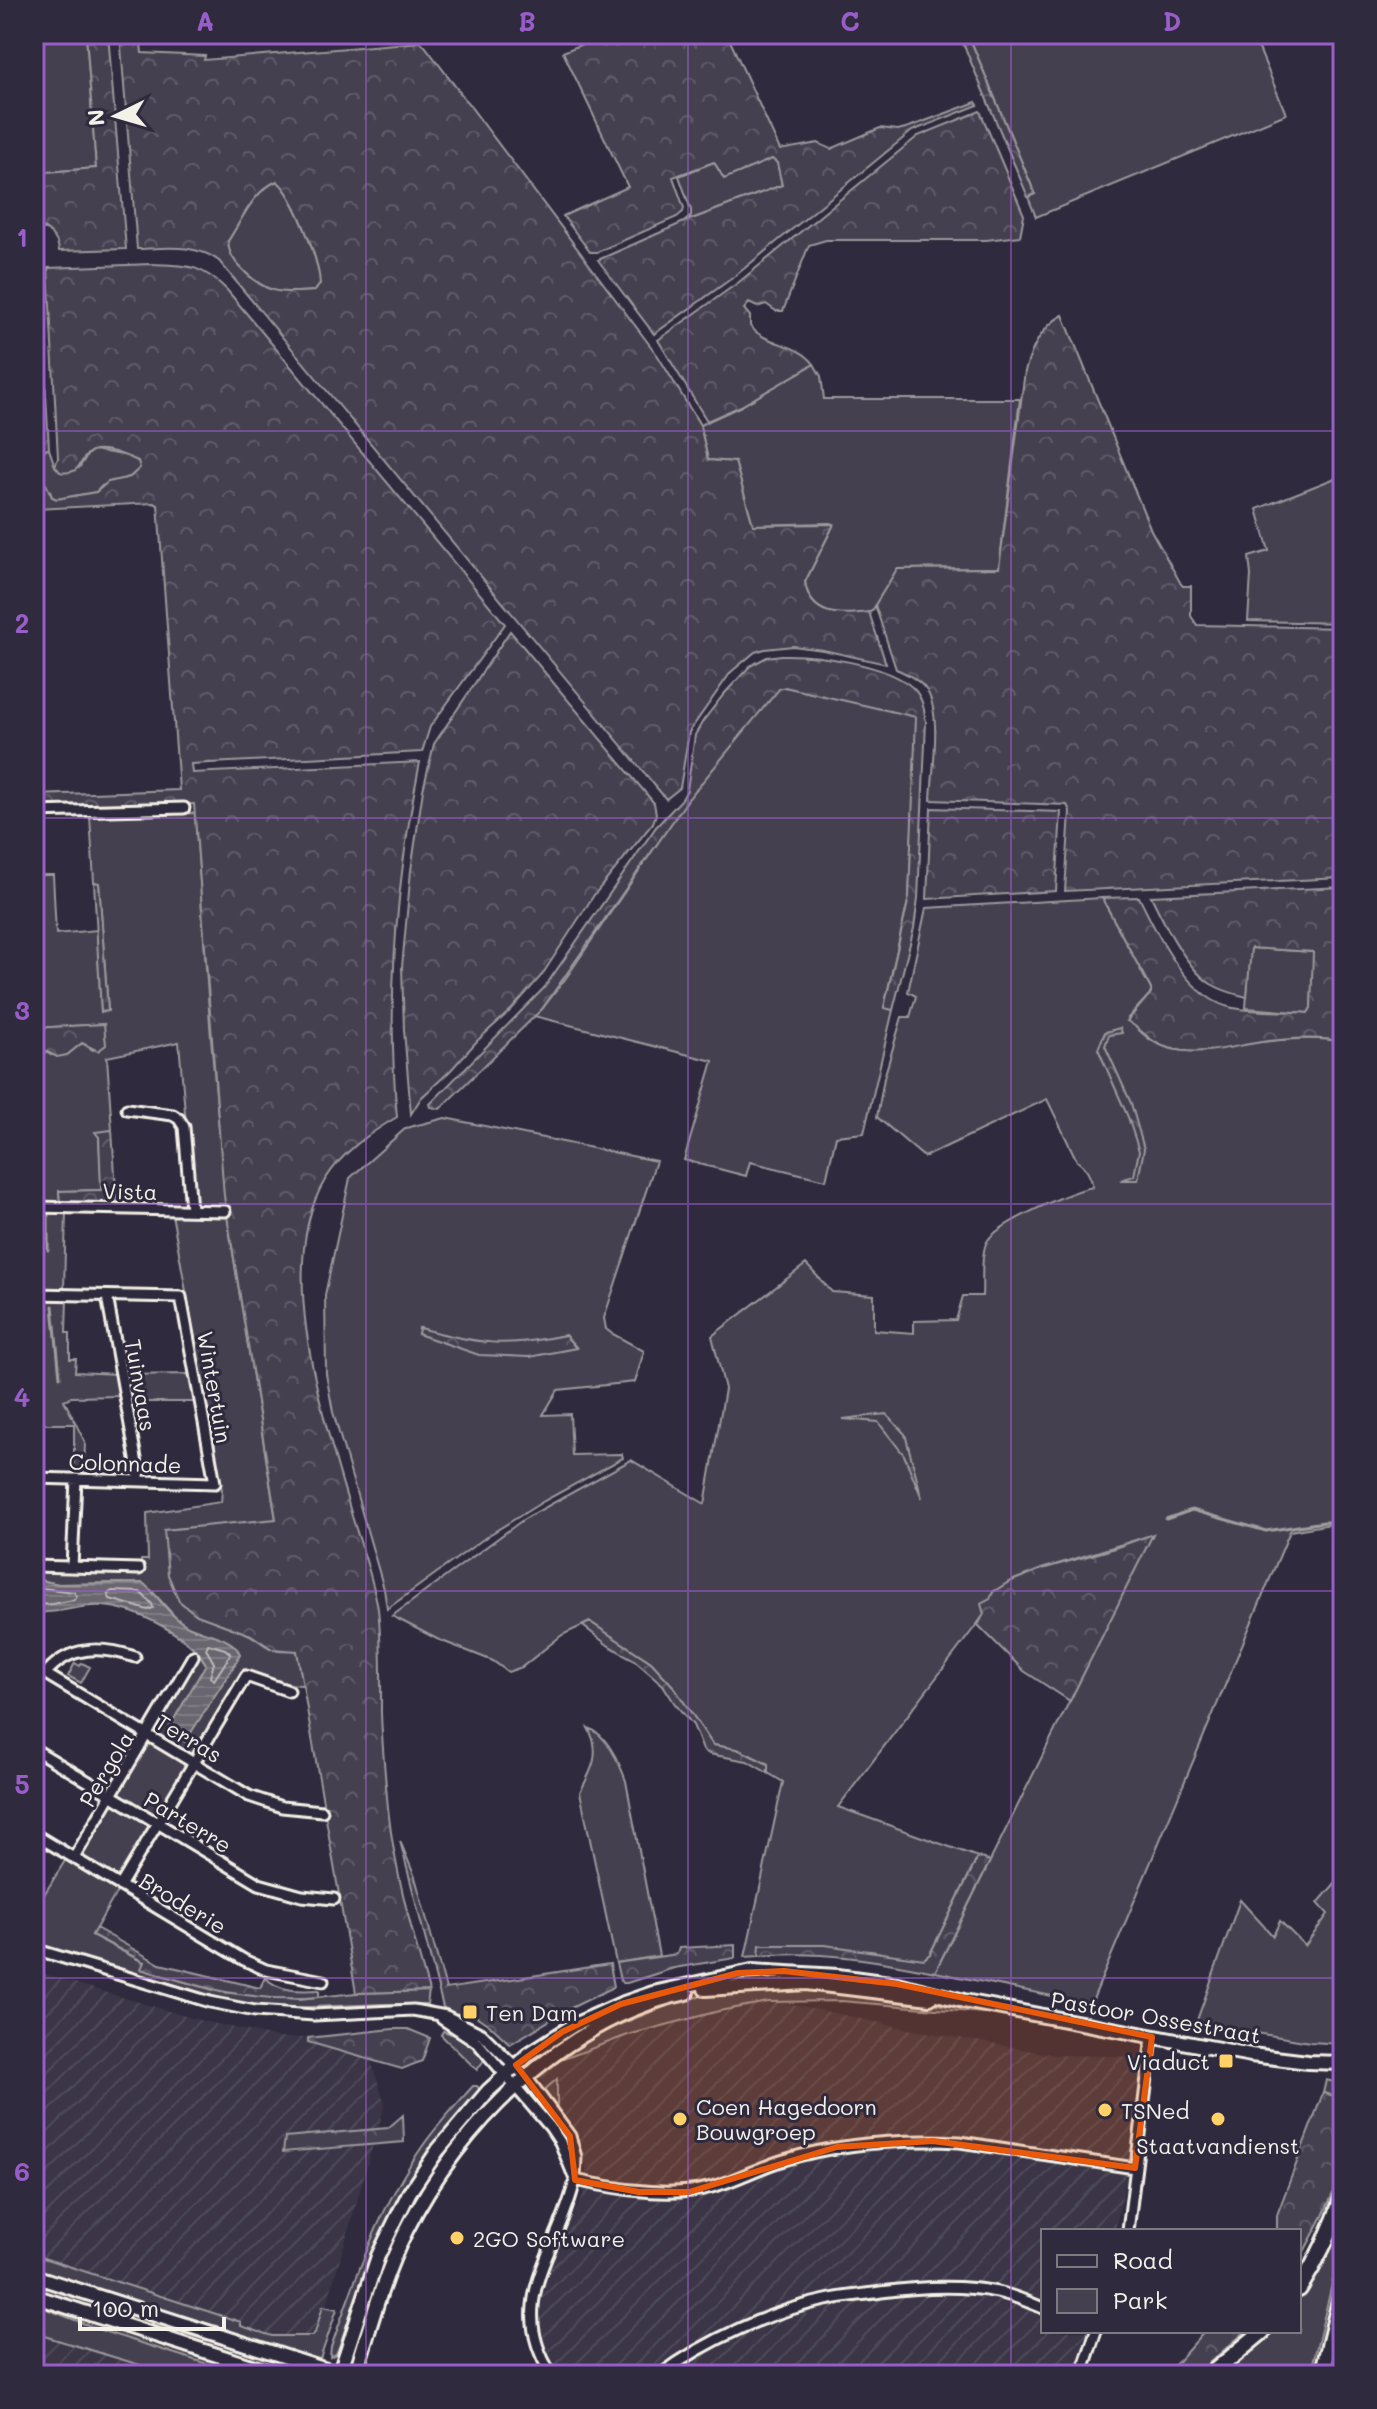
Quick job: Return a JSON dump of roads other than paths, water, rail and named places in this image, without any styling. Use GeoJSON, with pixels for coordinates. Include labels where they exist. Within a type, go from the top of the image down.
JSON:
{"type":"FeatureCollection","features":[{"type":"Feature","properties":{"kind":"highway"},"geometry":{"type":"LineString","coordinates":[[1301,2286],[1326,2243],[1343,2196]]}},
{"type":"Feature","properties":{"kind":"highway"},"geometry":{"type":"LineString","coordinates":[[1322,2375],[1343,2288]]}},
{"type":"Feature","properties":{"kind":"highway"},"geometry":{"type":"LineString","coordinates":[[1210,2375],[1261,2333]]}},
{"type":"Feature","properties":{"kind":"highway"},"geometry":{"type":"LineString","coordinates":[[1339,2375],[1343,2359]]}},
{"type":"Feature","properties":{"kind":"main road","name":"Pastoor Ossestraat"},"geometry":{"type":"LineString","coordinates":[[340,2375],[370,2276],[391,2227],[438,2150],[504,2074],[562,2032],[621,2004],[666,1990],[752,1971],[864,1979],[1251,2055],[1343,2063]]}},
{"type":"Feature","properties":{"kind":"main road","name":"Pastoor Ossestraat"},"geometry":{"type":"LineString","coordinates":[[355,2375],[397,2251],[429,2188],[472,2131],[527,2078],[566,2048],[625,2014],[706,1989],[806,1983],[964,2001]]}},
{"type":"Feature","properties":{"kind":"main road"},"geometry":{"type":"LineString","coordinates":[[34,2276],[340,2375]]}},
{"type":"Feature","properties":{"kind":"main road"},"geometry":{"type":"LineString","coordinates":[[34,2296],[279,2375]]}},
{"type":"Feature","properties":{"kind":"street"},"geometry":{"type":"LineString","coordinates":[[34,812],[184,808]]}},
{"type":"Feature","properties":{"kind":"street"},"geometry":{"type":"LineString","coordinates":[[127,1109],[173,1115],[179,1119],[184,1127],[191,1209]]}},
{"type":"Feature","properties":{"kind":"street","name":"Vista"},"geometry":{"type":"LineString","coordinates":[[34,1207],[225,1211]]}},
{"type":"Feature","properties":{"kind":"street"},"geometry":{"type":"LineString","coordinates":[[34,1294],[107,1296]]}},
{"type":"Feature","properties":{"kind":"street","name":"Wintertuin"},"geometry":{"type":"LineString","coordinates":[[107,1296],[181,1297],[215,1483]]}},
{"type":"Feature","properties":{"kind":"street","name":"Tuinvaas"},"geometry":{"type":"LineString","coordinates":[[107,1296],[140,1481]]}},
{"type":"Feature","properties":{"kind":"street","name":"Colonnade"},"geometry":{"type":"LineString","coordinates":[[34,1478],[215,1483]]}},
{"type":"Feature","properties":{"kind":"street"},"geometry":{"type":"LineString","coordinates":[[72,1567],[76,1479]]}},
{"type":"Feature","properties":{"kind":"street"},"geometry":{"type":"LineString","coordinates":[[34,1566],[139,1569]]}},
{"type":"Feature","properties":{"kind":"street"},"geometry":{"type":"LineString","coordinates":[[46,1673],[56,1662],[76,1651],[111,1649],[135,1657]]}},
{"type":"Feature","properties":{"kind":"street","name":"Pergola"},"geometry":{"type":"LineString","coordinates":[[74,1858],[193,1656]]}},
{"type":"Feature","properties":{"kind":"street","name":"Terras"},"geometry":{"type":"LineString","coordinates":[[34,1667],[249,1796],[282,1807],[322,1811]]}},
{"type":"Feature","properties":{"kind":"street"},"geometry":{"type":"LineString","coordinates":[[120,1886],[246,1676],[289,1691]]}},
{"type":"Feature","properties":{"kind":"street","name":"Parterre"},"geometry":{"type":"LineString","coordinates":[[34,1749],[259,1884],[302,1896],[334,1899]]}},
{"type":"Feature","properties":{"kind":"street","name":"Broderie"},"geometry":{"type":"LineString","coordinates":[[34,1834],[244,1960],[266,1970],[323,1981]]}},
{"type":"Feature","properties":{"kind":"street"},"geometry":{"type":"LineString","coordinates":[[34,1949],[210,2002],[255,2011],[314,2015],[413,2010],[446,2016],[482,2034],[527,2078],[570,2136],[576,2157],[575,2180],[567,2209],[536,2281],[532,2305],[537,2342],[552,2375]]}},
{"type":"Feature","properties":{"kind":"street"},"geometry":{"type":"LineString","coordinates":[[436,2015],[477,2042],[516,2088],[560,2142],[575,2180]]}},
{"type":"Feature","properties":{"kind":"street"},"geometry":{"type":"LineString","coordinates":[[1128,2229],[1152,2037]]}},
{"type":"Feature","properties":{"kind":"street"},"geometry":{"type":"LineString","coordinates":[[575,2180],[639,2192],[689,2192],[715,2186],[788,2159],[837,2147],[920,2141],[960,2142],[1135,2168]]}},
{"type":"Feature","properties":{"kind":"street"},"geometry":{"type":"LineString","coordinates":[[660,2375],[678,2361],[736,2331],[826,2300],[908,2288],[974,2289],[1015,2296],[1041,2307]]}},
{"type":"Feature","properties":{"kind":"street"},"geometry":{"type":"LineString","coordinates":[[1084,2375],[1094,2333]]}},
{"type":"Feature","properties":{"kind":"water"},"geometry":{"type":"Polygon","coordinates":[[[34,1579],[59,1584],[143,1583],[183,1623],[237,1648],[240,1654],[237,1661],[185,1742],[169,1733],[170,1726],[206,1664],[199,1654],[161,1625],[116,1608],[94,1606],[34,1612],[34,1579]]]}},
{"type":"Feature","properties":{"kind":"waterway"},"geometry":{"type":"LineString","coordinates":[[48,1215],[48,1250]]}},
{"type":"Feature","properties":{"kind":"waterway"},"geometry":{"type":"LineString","coordinates":[[53,1306],[60,1377]]}},
{"type":"Feature","properties":{"kind":"waterway"},"geometry":{"type":"LineString","coordinates":[[1166,1519],[1192,1510],[1266,1531],[1343,1522]]}},
{"type":"Feature","properties":{"kind":"place","name":"Ten Dam"},"geometry":{"type":"Point","coordinates":[470,2012]}},
{"type":"Feature","properties":{"kind":"place","name":"Viaduct"},"geometry":{"type":"Point","coordinates":[1226,2061]}},
{"type":"Feature","properties":{"kind":"place","name":"TSNed"},"geometry":{"type":"Point","coordinates":[1105,2110]}},
{"type":"Feature","properties":{"kind":"place","name":"Coen Hagedoorn Bouwgroep"},"geometry":{"type":"Point","coordinates":[680,2119]}},
{"type":"Feature","properties":{"kind":"place","name":"Staatvandienst"},"geometry":{"type":"Point","coordinates":[1218,2119]}},
{"type":"Feature","properties":{"kind":"place","name":"2GO Software"},"geometry":{"type":"Point","coordinates":[457,2238]}}]}
